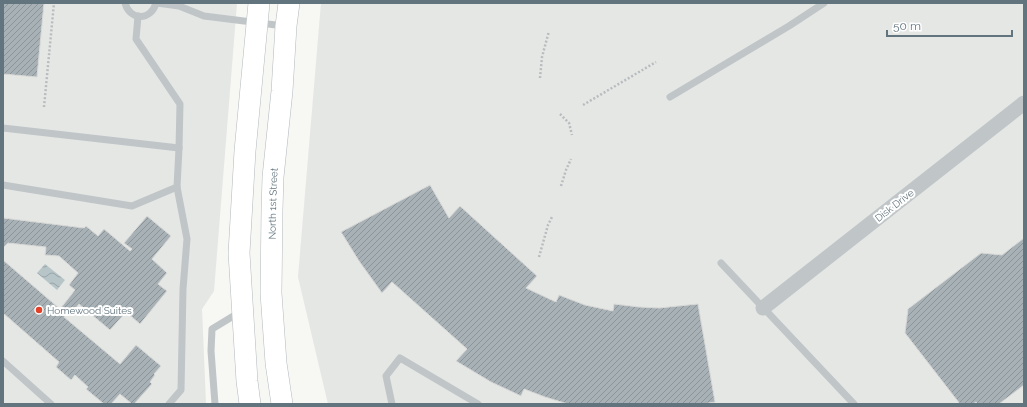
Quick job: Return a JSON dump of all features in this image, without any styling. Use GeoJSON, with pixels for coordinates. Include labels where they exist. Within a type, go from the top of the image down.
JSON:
{"type":"FeatureCollection","features":[{"type":"Feature","properties":{"kind":"main road","name":"North 1st Street"},"geometry":{"type":"LineString","coordinates":[[282,404],[276,363],[271,293],[272,177],[282,91],[288,3]]}},
{"type":"Feature","properties":{"kind":"main road"},"geometry":{"type":"LineString","coordinates":[[250,404],[247,381],[239,253],[245,151],[258,13]]}},
{"type":"Feature","properties":{"kind":"street","name":"Disk Drive"},"geometry":{"type":"LineString","coordinates":[[764,308],[1024,103]]}},
{"type":"Feature","properties":{"kind":"lane"},"geometry":{"type":"LineString","coordinates":[[124,3],[129,12],[138,16],[148,15],[155,8],[157,3],[179,6],[204,16],[258,13],[286,26]]}},
{"type":"Feature","properties":{"kind":"lane"},"geometry":{"type":"LineString","coordinates":[[179,6],[187,3]]}},
{"type":"Feature","properties":{"kind":"lane"},"geometry":{"type":"LineString","coordinates":[[670,97],[789,26],[824,3]]}},
{"type":"Feature","properties":{"kind":"lane"},"geometry":{"type":"LineString","coordinates":[[138,16],[136,39],[180,104],[180,148],[176,188],[187,239],[183,289],[181,390],[168,404]]}},
{"type":"Feature","properties":{"kind":"lane"},"geometry":{"type":"LineString","coordinates":[[3,128],[180,148]]}},
{"type":"Feature","properties":{"kind":"lane"},"geometry":{"type":"LineString","coordinates":[[3,185],[132,206],[176,188]]}},
{"type":"Feature","properties":{"kind":"lane"},"geometry":{"type":"LineString","coordinates":[[721,263],[852,404]]}},
{"type":"Feature","properties":{"kind":"lane"},"geometry":{"type":"LineString","coordinates":[[214,404],[211,351],[212,329],[242,311]]}},
{"type":"Feature","properties":{"kind":"lane"},"geometry":{"type":"LineString","coordinates":[[392,404],[386,376],[400,358],[478,404]]}},
{"type":"Feature","properties":{"kind":"lane"},"geometry":{"type":"LineString","coordinates":[[3,361],[51,404]]}},
{"type":"Feature","properties":{"kind":"path"},"geometry":{"type":"LineString","coordinates":[[44,106],[54,3]]}},
{"type":"Feature","properties":{"kind":"path"},"geometry":{"type":"LineString","coordinates":[[540,78],[542,57],[549,31]]}},
{"type":"Feature","properties":{"kind":"path"},"geometry":{"type":"LineString","coordinates":[[583,105],[656,62]]}},
{"type":"Feature","properties":{"kind":"path"},"geometry":{"type":"LineString","coordinates":[[560,114],[569,123],[572,135]]}},
{"type":"Feature","properties":{"kind":"path"},"geometry":{"type":"LineString","coordinates":[[561,186],[571,159]]}},
{"type":"Feature","properties":{"kind":"path"},"geometry":{"type":"LineString","coordinates":[[539,257],[548,225],[552,217]]}},
{"type":"Feature","properties":{"kind":"shaded area"},"geometry":{"type":"Polygon","coordinates":[[[3,3],[237,3],[214,291],[202,309],[206,404],[3,404],[3,3]]]}},
{"type":"Feature","properties":{"kind":"shaded area"},"geometry":{"type":"Polygon","coordinates":[[[321,3],[1024,3],[1024,404],[328,404],[298,277],[321,3]]]}},
{"type":"Feature","properties":{"kind":"water"},"geometry":{"type":"Polygon","coordinates":[[[45,264],[65,280],[57,290],[37,273],[45,264]]]}},
{"type":"Feature","properties":{"kind":"building"},"geometry":{"type":"Polygon","coordinates":[[[3,3],[44,3],[37,77],[3,74],[3,3]]]}},
{"type":"Feature","properties":{"kind":"building"},"geometry":{"type":"Polygon","coordinates":[[[430,185],[449,218],[460,206],[537,276],[526,288],[556,302],[559,295],[585,305],[613,311],[614,304],[659,308],[698,304],[715,402],[703,404],[568,404],[524,389],[521,396],[491,382],[456,361],[467,349],[392,282],[382,293],[359,261],[341,232],[430,185]]]}},
{"type":"Feature","properties":{"kind":"building","name":"Homewood Suites"},"geometry":{"type":"Polygon","coordinates":[[[147,216],[171,236],[152,259],[167,273],[158,284],[167,291],[140,324],[126,312],[110,330],[79,304],[72,313],[69,311],[64,317],[120,364],[136,345],[161,366],[154,374],[155,375],[150,382],[152,384],[134,404],[120,394],[111,404],[104,404],[86,389],[88,387],[75,375],[71,380],[56,367],[59,362],[3,313],[3,260],[60,309],[75,290],[69,285],[78,273],[59,256],[45,255],[46,247],[8,243],[3,248],[3,218],[84,228],[86,226],[98,236],[104,229],[130,251],[132,249],[124,243],[147,216]]]}},
{"type":"Feature","properties":{"kind":"building"},"geometry":{"type":"Polygon","coordinates":[[[1024,238],[1024,385],[999,404],[978,404],[976,402],[973,404],[960,404],[905,333],[908,309],[981,253],[1002,255],[1024,238]]]}},
{"type":"Feature","properties":{"kind":"place","name":"Homewood Suites"},"geometry":{"type":"Point","coordinates":[39,310]}}]}
